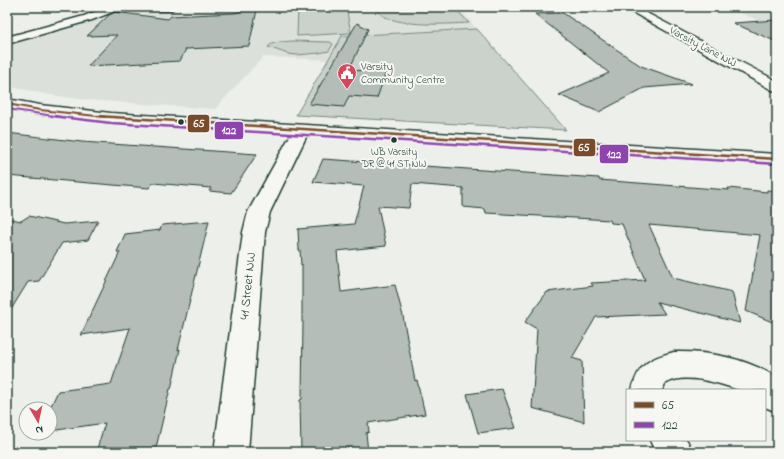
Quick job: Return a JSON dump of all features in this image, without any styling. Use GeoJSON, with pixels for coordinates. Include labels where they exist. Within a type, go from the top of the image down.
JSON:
{"type":"FeatureCollection","features":[{"type":"Feature","properties":{"kind":"street"},"geometry":{"type":"LineString","coordinates":[[7,41],[88,18],[115,8],[127,9],[171,7]]}},
{"type":"Feature","properties":{"kind":"street","name":"Varsity Lane NW"},"geometry":{"type":"LineString","coordinates":[[628,7],[777,87]]}},
{"type":"Feature","properties":{"kind":"street"},"geometry":{"type":"LineString","coordinates":[[7,104],[27,108],[111,118],[777,160]]}},
{"type":"Feature","properties":{"kind":"street"},"geometry":{"type":"LineString","coordinates":[[7,118],[27,108]]}},
{"type":"Feature","properties":{"kind":"street","name":"41 Street NW"},"geometry":{"type":"LineString","coordinates":[[231,452],[254,232],[258,212],[301,130]]}},
{"type":"Feature","properties":{"kind":"street"},"geometry":{"type":"LineString","coordinates":[[647,389],[654,373],[662,369],[671,366],[699,366],[733,373],[751,380],[768,389],[777,397]]}},
{"type":"Feature","properties":{"kind":"street"},"geometry":{"type":"LineString","coordinates":[[668,441],[675,452]]}},
{"type":"Feature","properties":{"kind":"shaded area"},"geometry":{"type":"Polygon","coordinates":[[[266,7],[457,7],[477,29],[342,36],[329,60],[263,57],[215,109],[87,100],[50,95],[7,86],[7,45],[95,20],[126,15],[166,11],[266,7]]]}},
{"type":"Feature","properties":{"kind":"shaded area"},"geometry":{"type":"Polygon","coordinates":[[[346,7],[351,33],[297,36],[298,8],[346,7]]]}},
{"type":"Feature","properties":{"kind":"shaded area"},"geometry":{"type":"Polygon","coordinates":[[[374,7],[454,7],[469,23],[417,24],[403,22],[390,19],[380,14],[374,7]]]}},
{"type":"Feature","properties":{"kind":"shaded area"},"geometry":{"type":"Polygon","coordinates":[[[726,7],[777,7],[777,28],[726,7]]]}},
{"type":"Feature","properties":{"kind":"shaded area"},"geometry":{"type":"Polygon","coordinates":[[[477,29],[566,130],[296,115],[342,36],[477,29]]]}},
{"type":"Feature","properties":{"kind":"shaded area"},"geometry":{"type":"Polygon","coordinates":[[[292,41],[330,42],[333,44],[329,51],[297,55],[288,54],[268,47],[276,43],[292,41]]]}},
{"type":"Feature","properties":{"kind":"building"},"geometry":{"type":"Polygon","coordinates":[[[257,10],[249,46],[186,49],[180,61],[88,66],[117,35],[87,36],[109,15],[115,12],[168,19],[171,16],[234,13],[240,11],[257,10]]]}},
{"type":"Feature","properties":{"kind":"building"},"geometry":{"type":"Polygon","coordinates":[[[563,13],[641,66],[692,84],[644,88],[599,112],[559,95],[609,73],[535,14],[563,13]]]}},
{"type":"Feature","properties":{"kind":"building"},"geometry":{"type":"Polygon","coordinates":[[[777,20],[777,42],[733,23],[777,20]]]}},
{"type":"Feature","properties":{"kind":"building","name":"Varsity Community Centre"},"geometry":{"type":"Polygon","coordinates":[[[357,23],[368,29],[349,70],[386,72],[377,98],[349,96],[344,107],[309,104],[357,23]]]}},
{"type":"Feature","properties":{"kind":"building"},"geometry":{"type":"Polygon","coordinates":[[[7,133],[82,142],[257,154],[231,193],[209,191],[211,188],[153,183],[149,188],[125,186],[7,176],[7,133]]]}},
{"type":"Feature","properties":{"kind":"building"},"geometry":{"type":"Polygon","coordinates":[[[323,159],[599,178],[599,180],[729,190],[728,188],[767,192],[767,190],[777,191],[777,324],[746,311],[760,235],[649,225],[673,278],[732,292],[740,323],[657,302],[665,314],[596,317],[572,358],[582,361],[584,422],[532,408],[537,329],[525,322],[547,292],[593,286],[591,283],[645,280],[622,224],[611,223],[610,220],[486,213],[485,209],[463,207],[463,188],[412,184],[409,208],[378,206],[386,246],[337,251],[341,292],[395,285],[403,316],[415,381],[417,380],[425,414],[368,423],[369,432],[366,433],[368,452],[301,452],[300,400],[302,399],[303,322],[302,264],[301,265],[298,229],[354,224],[364,186],[313,182],[323,159]]]}},
{"type":"Feature","properties":{"kind":"building"},"geometry":{"type":"Polygon","coordinates":[[[29,216],[64,224],[98,221],[88,240],[62,243],[39,281],[28,282],[7,316],[7,218],[21,221],[29,216]]]}},
{"type":"Feature","properties":{"kind":"building"},"geometry":{"type":"Polygon","coordinates":[[[209,221],[178,350],[180,349],[171,389],[155,452],[96,452],[105,423],[58,430],[58,401],[53,401],[58,391],[111,384],[130,328],[81,335],[120,252],[117,252],[125,234],[160,230],[162,225],[209,221]]]}},
{"type":"Feature","properties":{"kind":"building"},"geometry":{"type":"Polygon","coordinates":[[[502,389],[516,428],[478,433],[467,394],[502,389]]]}},
{"type":"Feature","properties":{"kind":"transit line","name":"65"},"geometry":{"type":"LineString","coordinates":[[7,104],[40,110],[111,118],[777,159]]}},
{"type":"Feature","properties":{"kind":"transit line","name":"122"},"geometry":{"type":"LineString","coordinates":[[7,109],[39,115],[111,123],[777,164]]}},
{"type":"Feature","properties":{"kind":"place","name":"Varsity Community Centre"},"geometry":{"type":"Point","coordinates":[347,90]}},
{"type":"Feature","properties":{"kind":"place","name":"WB Varsity DR @ 41 ST NW"},"geometry":{"type":"Point","coordinates":[394,140]}}]}
